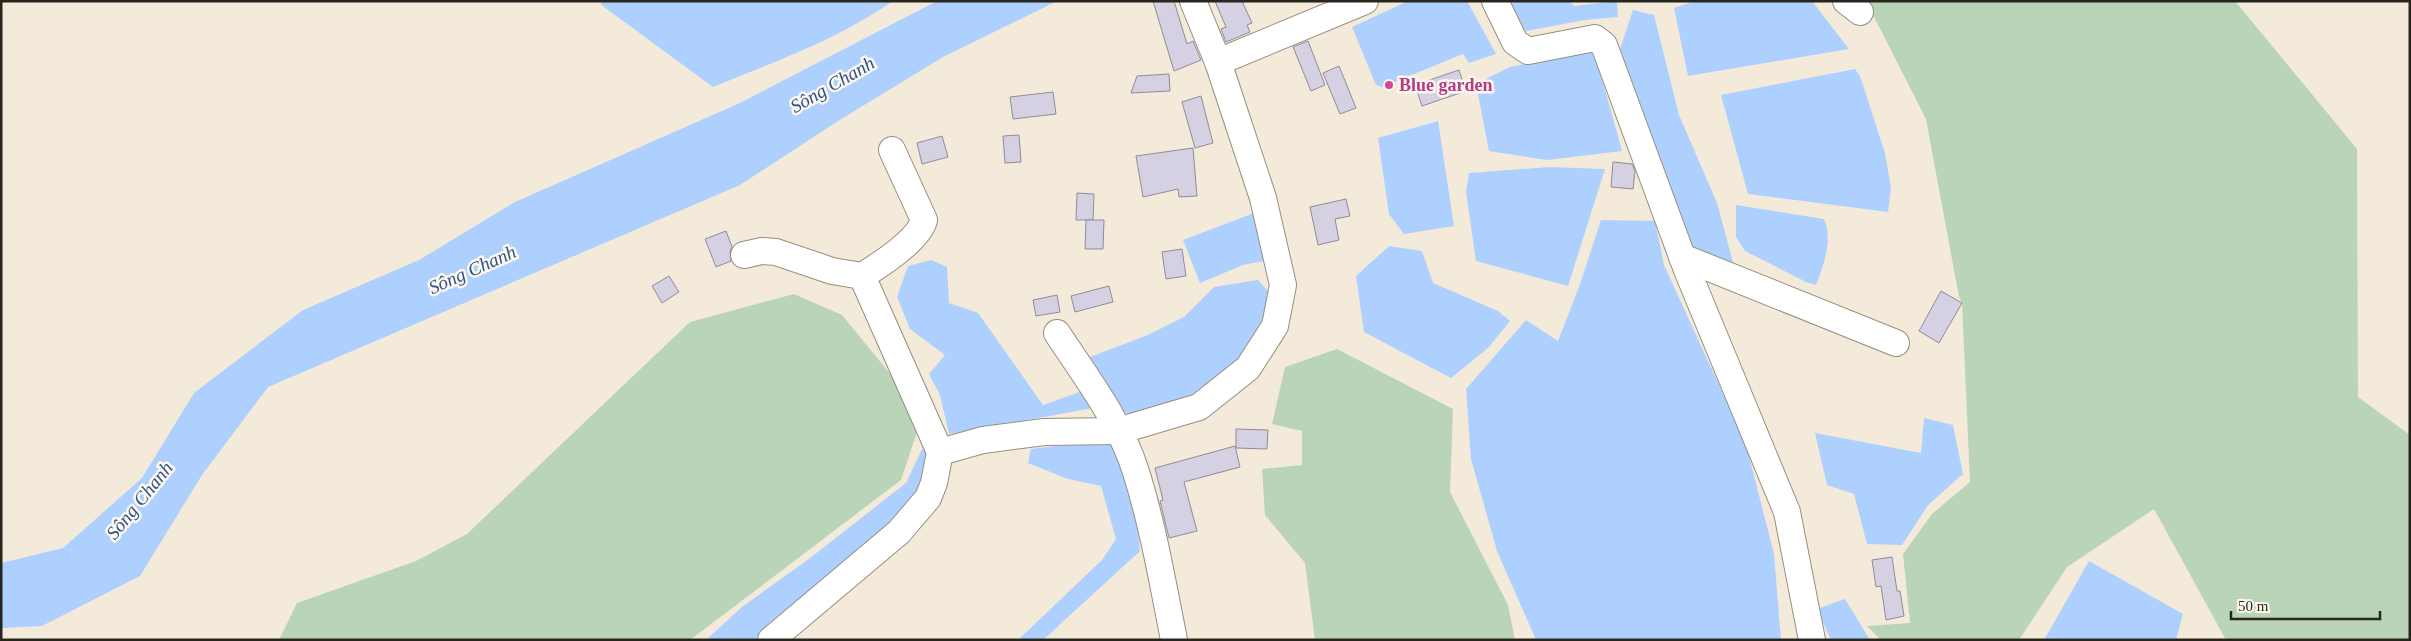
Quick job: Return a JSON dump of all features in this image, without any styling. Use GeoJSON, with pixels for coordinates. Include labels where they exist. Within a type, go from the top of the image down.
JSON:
{"type":"FeatureCollection","features":[{"type":"Feature","properties":{"kind":"street"},"geometry":{"type":"LineString","coordinates":[[940,452],[983,440],[1044,432],[1118,431],[1199,407],[1248,368],[1275,326],[1283,285],[1263,198],[1218,62],[1193,1]]}},
{"type":"Feature","properties":{"kind":"street"},"geometry":{"type":"LineString","coordinates":[[1218,62],[1365,1]]}},
{"type":"Feature","properties":{"kind":"street"},"geometry":{"type":"LineString","coordinates":[[1495,1],[1514,42],[1528,51],[1595,38],[1604,45],[1682,257],[1787,512],[1808,635]]}},
{"type":"Feature","properties":{"kind":"street"},"geometry":{"type":"LineString","coordinates":[[744,255],[762,251],[776,252],[818,266],[862,276],[879,266],[918,233],[924,220],[892,150]]}},
{"type":"Feature","properties":{"kind":"street"},"geometry":{"type":"LineString","coordinates":[[1682,257],[1896,343]]}},
{"type":"Feature","properties":{"kind":"street"},"geometry":{"type":"LineString","coordinates":[[771,640],[899,532],[928,498],[934,483],[940,452],[862,276]]}},
{"type":"Feature","properties":{"kind":"street"},"geometry":{"type":"LineString","coordinates":[[1057,332],[1103,400],[1136,471],[1161,572],[1174,640]]}},
{"type":"Feature","properties":{"kind":"green space"},"geometry":{"type":"Polygon","coordinates":[[[1866,1],[2235,1],[2357,149],[2358,397],[2410,435],[2410,640],[2226,640],[2154,509],[2067,567],[2019,640],[1881,640],[1867,626],[1910,623],[1903,554],[1932,514],[1970,482],[1962,303],[1959,297],[1926,119],[1866,1]]]}},
{"type":"Feature","properties":{"kind":"green space"},"geometry":{"type":"Polygon","coordinates":[[[794,294],[842,315],[923,414],[901,480],[690,640],[279,640],[297,603],[416,561],[467,534],[690,322],[794,294]]]}},
{"type":"Feature","properties":{"kind":"green space"},"geometry":{"type":"Polygon","coordinates":[[[1337,349],[1453,409],[1450,492],[1508,605],[1515,640],[1315,640],[1305,563],[1265,515],[1262,469],[1302,465],[1302,431],[1272,424],[1285,367],[1337,349]]]}},
{"type":"Feature","properties":{"kind":"water"},"geometry":{"type":"Polygon","coordinates":[[[605,1],[893,1],[851,27],[828,38],[783,59],[713,87],[600,4],[605,1]]]}},
{"type":"Feature","properties":{"kind":"water","name":"Sông Chanh"},"geometry":{"type":"Polygon","coordinates":[[[937,1],[1057,1],[943,57],[838,121],[740,185],[268,387],[202,475],[140,576],[42,626],[1,628],[1,563],[63,548],[142,478],[194,393],[303,310],[419,260],[515,202],[740,103],[937,1]]]}},
{"type":"Feature","properties":{"kind":"water"},"geometry":{"type":"Polygon","coordinates":[[[1408,1],[1467,1],[1496,54],[1469,63],[1463,54],[1382,87],[1376,85],[1352,27],[1408,1]]]}},
{"type":"Feature","properties":{"kind":"water"},"geometry":{"type":"Polygon","coordinates":[[[1509,1],[1570,1],[1574,6],[1617,1],[1618,17],[1585,20],[1526,31],[1509,1]]]}},
{"type":"Feature","properties":{"kind":"water"},"geometry":{"type":"Polygon","coordinates":[[[1695,1],[1812,1],[1849,49],[1688,76],[1674,8],[1695,1]]]}},
{"type":"Feature","properties":{"kind":"water"},"geometry":{"type":"Polygon","coordinates":[[[1633,10],[1654,15],[1679,115],[1717,203],[1734,266],[1689,247],[1618,55],[1633,10]]]}},
{"type":"Feature","properties":{"kind":"water"},"geometry":{"type":"Polygon","coordinates":[[[1594,50],[1622,151],[1547,160],[1489,151],[1476,84],[1510,67],[1594,50]]]}},
{"type":"Feature","properties":{"kind":"water"},"geometry":{"type":"Polygon","coordinates":[[[1855,69],[1860,76],[1885,153],[1891,188],[1888,212],[1748,194],[1721,95],[1855,69]]]}},
{"type":"Feature","properties":{"kind":"water"},"geometry":{"type":"Polygon","coordinates":[[[1438,121],[1454,226],[1404,234],[1389,214],[1378,138],[1438,121]]]}},
{"type":"Feature","properties":{"kind":"water"},"geometry":{"type":"Polygon","coordinates":[[[1549,167],[1605,169],[1568,286],[1476,261],[1466,192],[1469,173],[1549,167]]]}},
{"type":"Feature","properties":{"kind":"water"},"geometry":{"type":"Polygon","coordinates":[[[1736,205],[1824,219],[1827,227],[1828,243],[1816,285],[1806,282],[1745,251],[1736,237],[1736,205]]]}},
{"type":"Feature","properties":{"kind":"water"},"geometry":{"type":"Polygon","coordinates":[[[1254,213],[1274,259],[1243,265],[1200,283],[1183,240],[1254,213]]]}},
{"type":"Feature","properties":{"kind":"water"},"geometry":{"type":"Polygon","coordinates":[[[1601,220],[1655,221],[1664,265],[1746,444],[1774,554],[1781,640],[1536,640],[1497,551],[1471,459],[1466,389],[1526,320],[1558,341],[1579,287],[1601,220]]]}},
{"type":"Feature","properties":{"kind":"water"},"geometry":{"type":"Polygon","coordinates":[[[1389,246],[1422,251],[1433,283],[1498,311],[1510,321],[1488,348],[1451,378],[1364,332],[1356,276],[1389,246]]]}},
{"type":"Feature","properties":{"kind":"water"},"geometry":{"type":"Polygon","coordinates":[[[931,260],[947,267],[949,303],[978,313],[1043,405],[1085,390],[1093,408],[949,434],[940,395],[929,374],[945,355],[910,329],[897,297],[908,266],[931,260]]]}},
{"type":"Feature","properties":{"kind":"water"},"geometry":{"type":"Polygon","coordinates":[[[1258,280],[1269,292],[1271,312],[1242,354],[1219,379],[1192,400],[1176,407],[1115,414],[1090,357],[1148,335],[1184,317],[1214,287],[1258,280]]]}},
{"type":"Feature","properties":{"kind":"water"},"geometry":{"type":"Polygon","coordinates":[[[1924,418],[1953,425],[1963,474],[1928,505],[1902,545],[1867,544],[1854,494],[1827,485],[1815,433],[1921,453],[1924,418]]]}},
{"type":"Feature","properties":{"kind":"water"},"geometry":{"type":"Polygon","coordinates":[[[1111,439],[1133,483],[1140,551],[1043,640],[1018,640],[1102,560],[1116,539],[1101,486],[1068,479],[1028,463],[1031,449],[1111,439]]]}},
{"type":"Feature","properties":{"kind":"water"},"geometry":{"type":"Polygon","coordinates":[[[922,449],[930,454],[928,481],[905,513],[755,640],[706,640],[742,607],[810,558],[906,483],[922,449]]]}},
{"type":"Feature","properties":{"kind":"water"},"geometry":{"type":"Polygon","coordinates":[[[2089,561],[2183,614],[2176,640],[2044,640],[2089,561]]]}},
{"type":"Feature","properties":{"kind":"water"},"geometry":{"type":"Polygon","coordinates":[[[1845,599],[1870,640],[1831,640],[1817,609],[1845,599]]]}},
{"type":"Feature","properties":{"kind":"building"},"geometry":{"type":"Polygon","coordinates":[[[1153,1],[1174,1],[1187,44],[1193,41],[1201,60],[1174,71],[1153,1]]]}},
{"type":"Feature","properties":{"kind":"building"},"geometry":{"type":"Polygon","coordinates":[[[1215,1],[1242,1],[1252,23],[1247,25],[1250,32],[1226,42],[1221,29],[1226,27],[1215,1]]]}},
{"type":"Feature","properties":{"kind":"building"},"geometry":{"type":"Polygon","coordinates":[[[1308,41],[1325,85],[1311,91],[1293,47],[1308,41]]]}},
{"type":"Feature","properties":{"kind":"building"},"geometry":{"type":"Polygon","coordinates":[[[1339,66],[1356,108],[1340,114],[1323,73],[1339,66]]]}},
{"type":"Feature","properties":{"kind":"building"},"geometry":{"type":"Polygon","coordinates":[[[1459,70],[1466,91],[1422,106],[1415,85],[1459,70]]]}},
{"type":"Feature","properties":{"kind":"building"},"geometry":{"type":"Polygon","coordinates":[[[1169,74],[1170,91],[1131,93],[1137,76],[1169,74]]]}},
{"type":"Feature","properties":{"kind":"building"},"geometry":{"type":"Polygon","coordinates":[[[1053,92],[1056,114],[1013,119],[1010,97],[1053,92]]]}},
{"type":"Feature","properties":{"kind":"building"},"geometry":{"type":"Polygon","coordinates":[[[1201,96],[1213,143],[1195,148],[1182,102],[1201,96]]]}},
{"type":"Feature","properties":{"kind":"building"},"geometry":{"type":"Polygon","coordinates":[[[1019,135],[1021,162],[1005,163],[1003,136],[1019,135]]]}},
{"type":"Feature","properties":{"kind":"building"},"geometry":{"type":"Polygon","coordinates":[[[942,136],[948,157],[922,164],[917,143],[942,136]]]}},
{"type":"Feature","properties":{"kind":"building"},"geometry":{"type":"Polygon","coordinates":[[[1193,148],[1197,196],[1179,197],[1178,189],[1143,197],[1136,156],[1193,148]]]}},
{"type":"Feature","properties":{"kind":"building"},"geometry":{"type":"Polygon","coordinates":[[[1613,162],[1632,164],[1635,171],[1633,189],[1611,187],[1613,162]]]}},
{"type":"Feature","properties":{"kind":"building"},"geometry":{"type":"Polygon","coordinates":[[[1077,193],[1094,194],[1093,220],[1076,220],[1077,193]]]}},
{"type":"Feature","properties":{"kind":"building"},"geometry":{"type":"Polygon","coordinates":[[[1346,199],[1350,216],[1335,219],[1339,240],[1318,245],[1310,207],[1346,199]]]}},
{"type":"Feature","properties":{"kind":"building"},"geometry":{"type":"Polygon","coordinates":[[[1086,220],[1104,220],[1103,249],[1085,249],[1086,220]]]}},
{"type":"Feature","properties":{"kind":"building"},"geometry":{"type":"Polygon","coordinates":[[[726,231],[732,247],[730,251],[731,261],[716,267],[705,239],[726,231]]]}},
{"type":"Feature","properties":{"kind":"building"},"geometry":{"type":"Polygon","coordinates":[[[1182,249],[1186,276],[1166,279],[1162,252],[1182,249]]]}},
{"type":"Feature","properties":{"kind":"building"},"geometry":{"type":"Polygon","coordinates":[[[669,276],[679,292],[662,303],[652,286],[669,276]]]}},
{"type":"Feature","properties":{"kind":"building"},"geometry":{"type":"Polygon","coordinates":[[[1109,286],[1113,302],[1075,312],[1071,296],[1109,286]]]}},
{"type":"Feature","properties":{"kind":"building"},"geometry":{"type":"Polygon","coordinates":[[[1941,291],[1962,303],[1939,343],[1919,331],[1941,291]]]}},
{"type":"Feature","properties":{"kind":"building"},"geometry":{"type":"Polygon","coordinates":[[[1057,295],[1060,312],[1036,316],[1033,300],[1057,295]]]}},
{"type":"Feature","properties":{"kind":"building"},"geometry":{"type":"Polygon","coordinates":[[[1236,429],[1268,430],[1267,449],[1236,448],[1236,429]]]}},
{"type":"Feature","properties":{"kind":"building"},"geometry":{"type":"Polygon","coordinates":[[[1235,446],[1240,467],[1184,482],[1197,531],[1169,538],[1160,501],[1163,500],[1155,468],[1235,446]]]}},
{"type":"Feature","properties":{"kind":"building"},"geometry":{"type":"Polygon","coordinates":[[[1892,557],[1897,591],[1900,591],[1904,616],[1886,620],[1881,586],[1876,587],[1872,560],[1892,557]]]}},
{"type":"Feature","properties":{"kind":"place","name":"Blue garden"},"geometry":{"type":"Point","coordinates":[1389,85]}}]}
